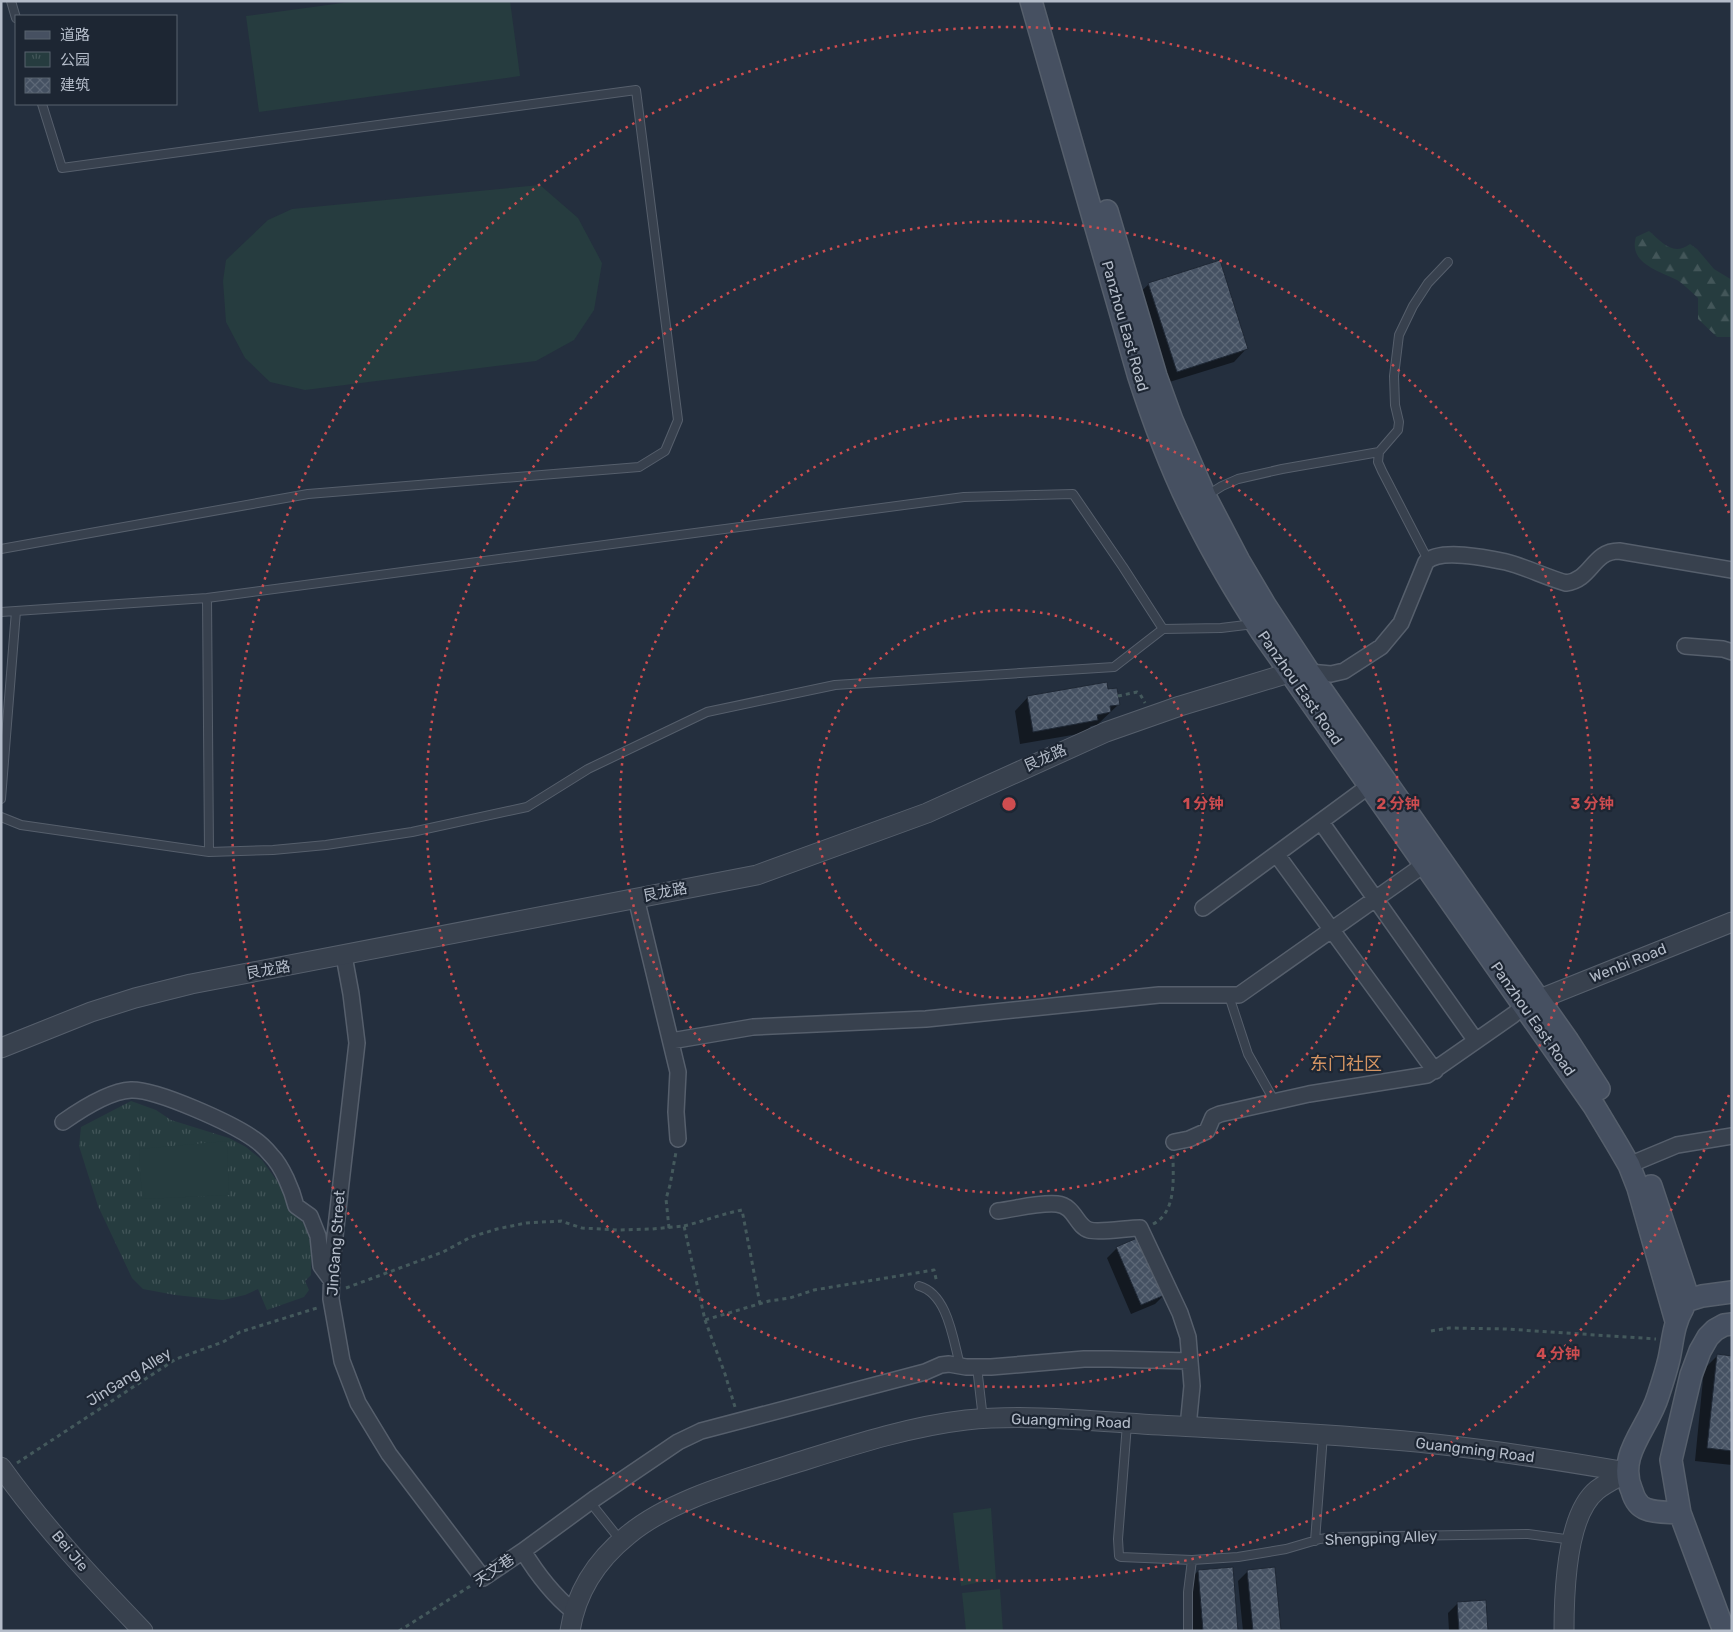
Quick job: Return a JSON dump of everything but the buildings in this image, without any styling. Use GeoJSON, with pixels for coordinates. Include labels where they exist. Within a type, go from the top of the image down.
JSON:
{"type":"FeatureCollection","features":[{"type":"Feature","properties":{"kind":"main road","name":"Panzhou East Road"},"geometry":{"type":"LineString","coordinates":[[1031,1],[1153,421],[1198,502]]}},
{"type":"Feature","properties":{"kind":"main road","name":"Panzhou East Road"},"geometry":{"type":"LineString","coordinates":[[1045,1],[1156,376],[1198,502],[1236,592],[1266,622],[1531,1003],[1594,1106],[1635,1162],[1689,1300]]}},
{"type":"Feature","properties":{"kind":"main road","name":"Panzhou East Road"},"geometry":{"type":"LineString","coordinates":[[1635,1162],[1638,1188],[1674,1331]]}},
{"type":"Feature","properties":{"kind":"main road"},"geometry":{"type":"LineString","coordinates":[[1680,1513],[1648,1510],[1641,1506],[1634,1498],[1629,1486],[1628,1460],[1631,1448],[1645,1426],[1658,1398],[1669,1360],[1674,1331],[1689,1300],[1702,1296],[1732,1292]]}},
{"type":"Feature","properties":{"kind":"main road"},"geometry":{"type":"LineString","coordinates":[[1724,1631],[1680,1513],[1671,1460],[1691,1375],[1700,1351],[1708,1337],[1715,1330],[1724,1325],[1732,1324]]}},
{"type":"Feature","properties":{"kind":"street"},"geometry":{"type":"LineString","coordinates":[[1299,672],[1331,674],[1344,670],[1382,646],[1401,623],[1426,562],[1442,555],[1456,554],[1506,562],[1566,583],[1581,578],[1591,568],[1597,558],[1611,551],[1619,550],[1732,570]]}},
{"type":"Feature","properties":{"kind":"street"},"geometry":{"type":"LineString","coordinates":[[1685,646],[1723,649],[1732,652]]}},
{"type":"Feature","properties":{"kind":"street","name":"艮龙路"},"geometry":{"type":"LineString","coordinates":[[1,1048],[91,1012],[134,998],[190,984],[344,956],[757,875],[927,813],[1106,732],[1180,706],[1299,672]]}},
{"type":"Feature","properties":{"kind":"street"},"geometry":{"type":"LineString","coordinates":[[1203,908],[1278,855],[1376,781]]}},
{"type":"Feature","properties":{"kind":"street"},"geometry":{"type":"LineString","coordinates":[[1321,822],[1476,1041]]}},
{"type":"Feature","properties":{"kind":"street"},"geometry":{"type":"LineString","coordinates":[[1278,855],[1435,1071]]}},
{"type":"Feature","properties":{"kind":"street"},"geometry":{"type":"LineString","coordinates":[[671,1041],[753,1027],[926,1020],[1159,995],[1229,996],[1242,993],[1431,860]]}},
{"type":"Feature","properties":{"kind":"street"},"geometry":{"type":"LineString","coordinates":[[636,898],[678,1072],[676,1112],[678,1139]]}},
{"type":"Feature","properties":{"kind":"street","name":"Wenbi Road"},"geometry":{"type":"LineString","coordinates":[[1531,1003],[1732,922]]}},
{"type":"Feature","properties":{"kind":"street","name":"JinGang Street"},"geometry":{"type":"LineString","coordinates":[[344,956],[357,1044],[333,1245],[331,1293],[342,1361],[358,1403],[389,1454],[483,1578]]}},
{"type":"Feature","properties":{"kind":"street"},"geometry":{"type":"LineString","coordinates":[[1174,1142],[1188,1139],[1207,1131],[1215,1115],[1309,1094],[1424,1076],[1435,1071],[1531,1003]]}},
{"type":"Feature","properties":{"kind":"street"},"geometry":{"type":"LineString","coordinates":[[63,1122],[106,1098],[120,1092],[132,1090],[162,1096],[178,1102],[246,1134],[261,1144],[277,1162],[294,1197],[296,1206],[310,1216],[318,1236],[321,1266],[331,1293]]}},
{"type":"Feature","properties":{"kind":"street"},"geometry":{"type":"LineString","coordinates":[[1635,1162],[1677,1145],[1732,1136]]}},
{"type":"Feature","properties":{"kind":"street"},"geometry":{"type":"LineString","coordinates":[[998,1212],[1057,1204],[1071,1210],[1082,1226],[1090,1230],[1140,1228],[1184,1324],[1188,1337],[1192,1386],[1188,1427]]}},
{"type":"Feature","properties":{"kind":"street"},"geometry":{"type":"LineString","coordinates":[[523,1551],[590,1502],[678,1442],[701,1431],[739,1420],[925,1372],[941,1365],[952,1364],[977,1367],[1084,1359],[1190,1361]]}},
{"type":"Feature","properties":{"kind":"street","name":"Guangming Road"},"geometry":{"type":"LineString","coordinates":[[570,1631],[573,1611],[584,1586],[600,1562],[642,1524],[681,1504],[743,1480],[873,1439],[935,1425],[982,1419],[1039,1418],[1323,1435],[1432,1444],[1566,1461],[1627,1472]]}},
{"type":"Feature","properties":{"kind":"street","name":"Bei Jie"},"geometry":{"type":"LineString","coordinates":[[3,1469],[97,1584],[143,1631]]}},
{"type":"Feature","properties":{"kind":"street"},"geometry":{"type":"LineString","coordinates":[[1564,1631],[1564,1588],[1573,1540],[1582,1510],[1596,1491],[1627,1472]]}},
{"type":"Feature","properties":{"kind":"street","name":"天文巷"},"geometry":{"type":"LineString","coordinates":[[483,1578],[523,1551],[534,1570],[559,1599],[573,1611]]}},
{"type":"Feature","properties":{"kind":"lane"},"geometry":{"type":"LineString","coordinates":[[11,1],[15,15]]}},
{"type":"Feature","properties":{"kind":"lane"},"geometry":{"type":"LineString","coordinates":[[1,549],[308,494],[639,467],[665,451],[678,420],[636,90],[62,168],[42,105]]}},
{"type":"Feature","properties":{"kind":"lane"},"geometry":{"type":"LineString","coordinates":[[1428,560],[1378,462],[1379,452],[1398,430],[1394,376],[1399,335],[1413,306],[1428,282],[1448,262]]}},
{"type":"Feature","properties":{"kind":"lane"},"geometry":{"type":"LineString","coordinates":[[1198,502],[1222,486],[1238,479],[1282,469],[1379,452]]}},
{"type":"Feature","properties":{"kind":"lane"},"geometry":{"type":"LineString","coordinates":[[1,612],[207,598],[954,499],[1074,494],[1163,629]]}},
{"type":"Feature","properties":{"kind":"lane"},"geometry":{"type":"LineString","coordinates":[[207,598],[209,852]]}},
{"type":"Feature","properties":{"kind":"lane"},"geometry":{"type":"LineString","coordinates":[[1,799],[16,611]]}},
{"type":"Feature","properties":{"kind":"lane"},"geometry":{"type":"LineString","coordinates":[[1,817],[21,825],[209,852],[273,850],[326,845],[412,832],[527,806],[588,769],[707,712],[835,686],[1114,667],[1163,629],[1221,628],[1266,622]]}},
{"type":"Feature","properties":{"kind":"lane"},"geometry":{"type":"LineString","coordinates":[[1229,996],[1248,1054],[1274,1102]]}},
{"type":"Feature","properties":{"kind":"lane"},"geometry":{"type":"LineString","coordinates":[[919,1286],[927,1288],[934,1293],[942,1306],[960,1366]]}},
{"type":"Feature","properties":{"kind":"lane"},"geometry":{"type":"LineString","coordinates":[[977,1367],[982,1419]]}},
{"type":"Feature","properties":{"kind":"lane","name":"Shengping Alley"},"geometry":{"type":"LineString","coordinates":[[1127,1424],[1118,1539],[1119,1556],[1123,1558],[1192,1560],[1260,1554],[1334,1537],[1528,1534],[1573,1540]]}},
{"type":"Feature","properties":{"kind":"lane"},"geometry":{"type":"LineString","coordinates":[[1315,1540],[1323,1435]]}},
{"type":"Feature","properties":{"kind":"lane"},"geometry":{"type":"LineString","coordinates":[[590,1502],[621,1541]]}},
{"type":"Feature","properties":{"kind":"lane"},"geometry":{"type":"LineString","coordinates":[[1188,1631],[1188,1592],[1192,1560]]}},
{"type":"Feature","properties":{"kind":"path"},"geometry":{"type":"LineString","coordinates":[[1118,696],[1137,692]]}},
{"type":"Feature","properties":{"kind":"path"},"geometry":{"type":"LineString","coordinates":[[669,1228],[666,1199],[678,1139]]}},
{"type":"Feature","properties":{"kind":"path"},"geometry":{"type":"LineString","coordinates":[[1140,1228],[1161,1219],[1167,1210],[1173,1178],[1172,1145],[1174,1142]]}},
{"type":"Feature","properties":{"kind":"path","name":"JinGang Alley"},"geometry":{"type":"LineString","coordinates":[[3,1469],[176,1359],[223,1342],[240,1332],[331,1293],[443,1252],[472,1238],[497,1229],[526,1223],[560,1221],[582,1228],[618,1230],[669,1228],[707,1221],[722,1214],[742,1210],[760,1304]]}},
{"type":"Feature","properties":{"kind":"path"},"geometry":{"type":"LineString","coordinates":[[684,1226],[705,1320],[725,1374],[739,1420]]}},
{"type":"Feature","properties":{"kind":"path"},"geometry":{"type":"LineString","coordinates":[[705,1320],[814,1290],[934,1270],[942,1306]]}},
{"type":"Feature","properties":{"kind":"path"},"geometry":{"type":"LineString","coordinates":[[1431,1331],[1449,1328],[1674,1331]]}},
{"type":"Feature","properties":{"kind":"path","name":"天文巷"},"geometry":{"type":"LineString","coordinates":[[399,1631],[483,1578]]}},
{"type":"Feature","properties":{"kind":"green space"},"geometry":{"type":"Polygon","coordinates":[[[357,1],[510,1],[520,76],[259,112],[246,16],[357,1]]]}},
{"type":"Feature","properties":{"kind":"green space"},"geometry":{"type":"Polygon","coordinates":[[[540,185],[578,218],[602,263],[594,310],[574,340],[536,361],[305,390],[270,382],[245,358],[226,322],[223,281],[226,260],[268,220],[292,209],[540,185]]]}},
{"type":"Feature","properties":{"kind":"green space"},"geometry":{"type":"Polygon","coordinates":[[[1649,231],[1663,243],[1673,248],[1684,248],[1690,244],[1697,249],[1714,269],[1732,280],[1732,337],[1717,337],[1698,319],[1698,298],[1677,280],[1654,269],[1641,260],[1636,253],[1636,237],[1649,231]]]}},
{"type":"Feature","properties":{"kind":"green space"},"geometry":{"type":"Polygon","coordinates":[[[131,1101],[156,1110],[171,1120],[229,1138],[246,1147],[262,1160],[285,1192],[293,1212],[312,1232],[311,1275],[305,1281],[309,1290],[304,1297],[267,1310],[258,1289],[245,1295],[223,1300],[175,1295],[143,1289],[132,1278],[98,1206],[79,1146],[81,1127],[131,1101]]]}},
{"type":"Feature","properties":{"kind":"green space"},"geometry":{"type":"Polygon","coordinates":[[[227,1141],[229,1195],[142,1199],[139,1149],[227,1141]]]}},
{"type":"Feature","properties":{"kind":"green space"},"geometry":{"type":"Polygon","coordinates":[[[991,1508],[996,1579],[961,1586],[953,1513],[991,1508]]]}},
{"type":"Feature","properties":{"kind":"green space"},"geometry":{"type":"Polygon","coordinates":[[[1000,1589],[1003,1631],[966,1631],[962,1593],[1000,1589]]]}},
{"type":"Feature","properties":{"kind":"district","name":"东门社区"},"geometry":{"type":"Point","coordinates":[1346,1064]}}]}
